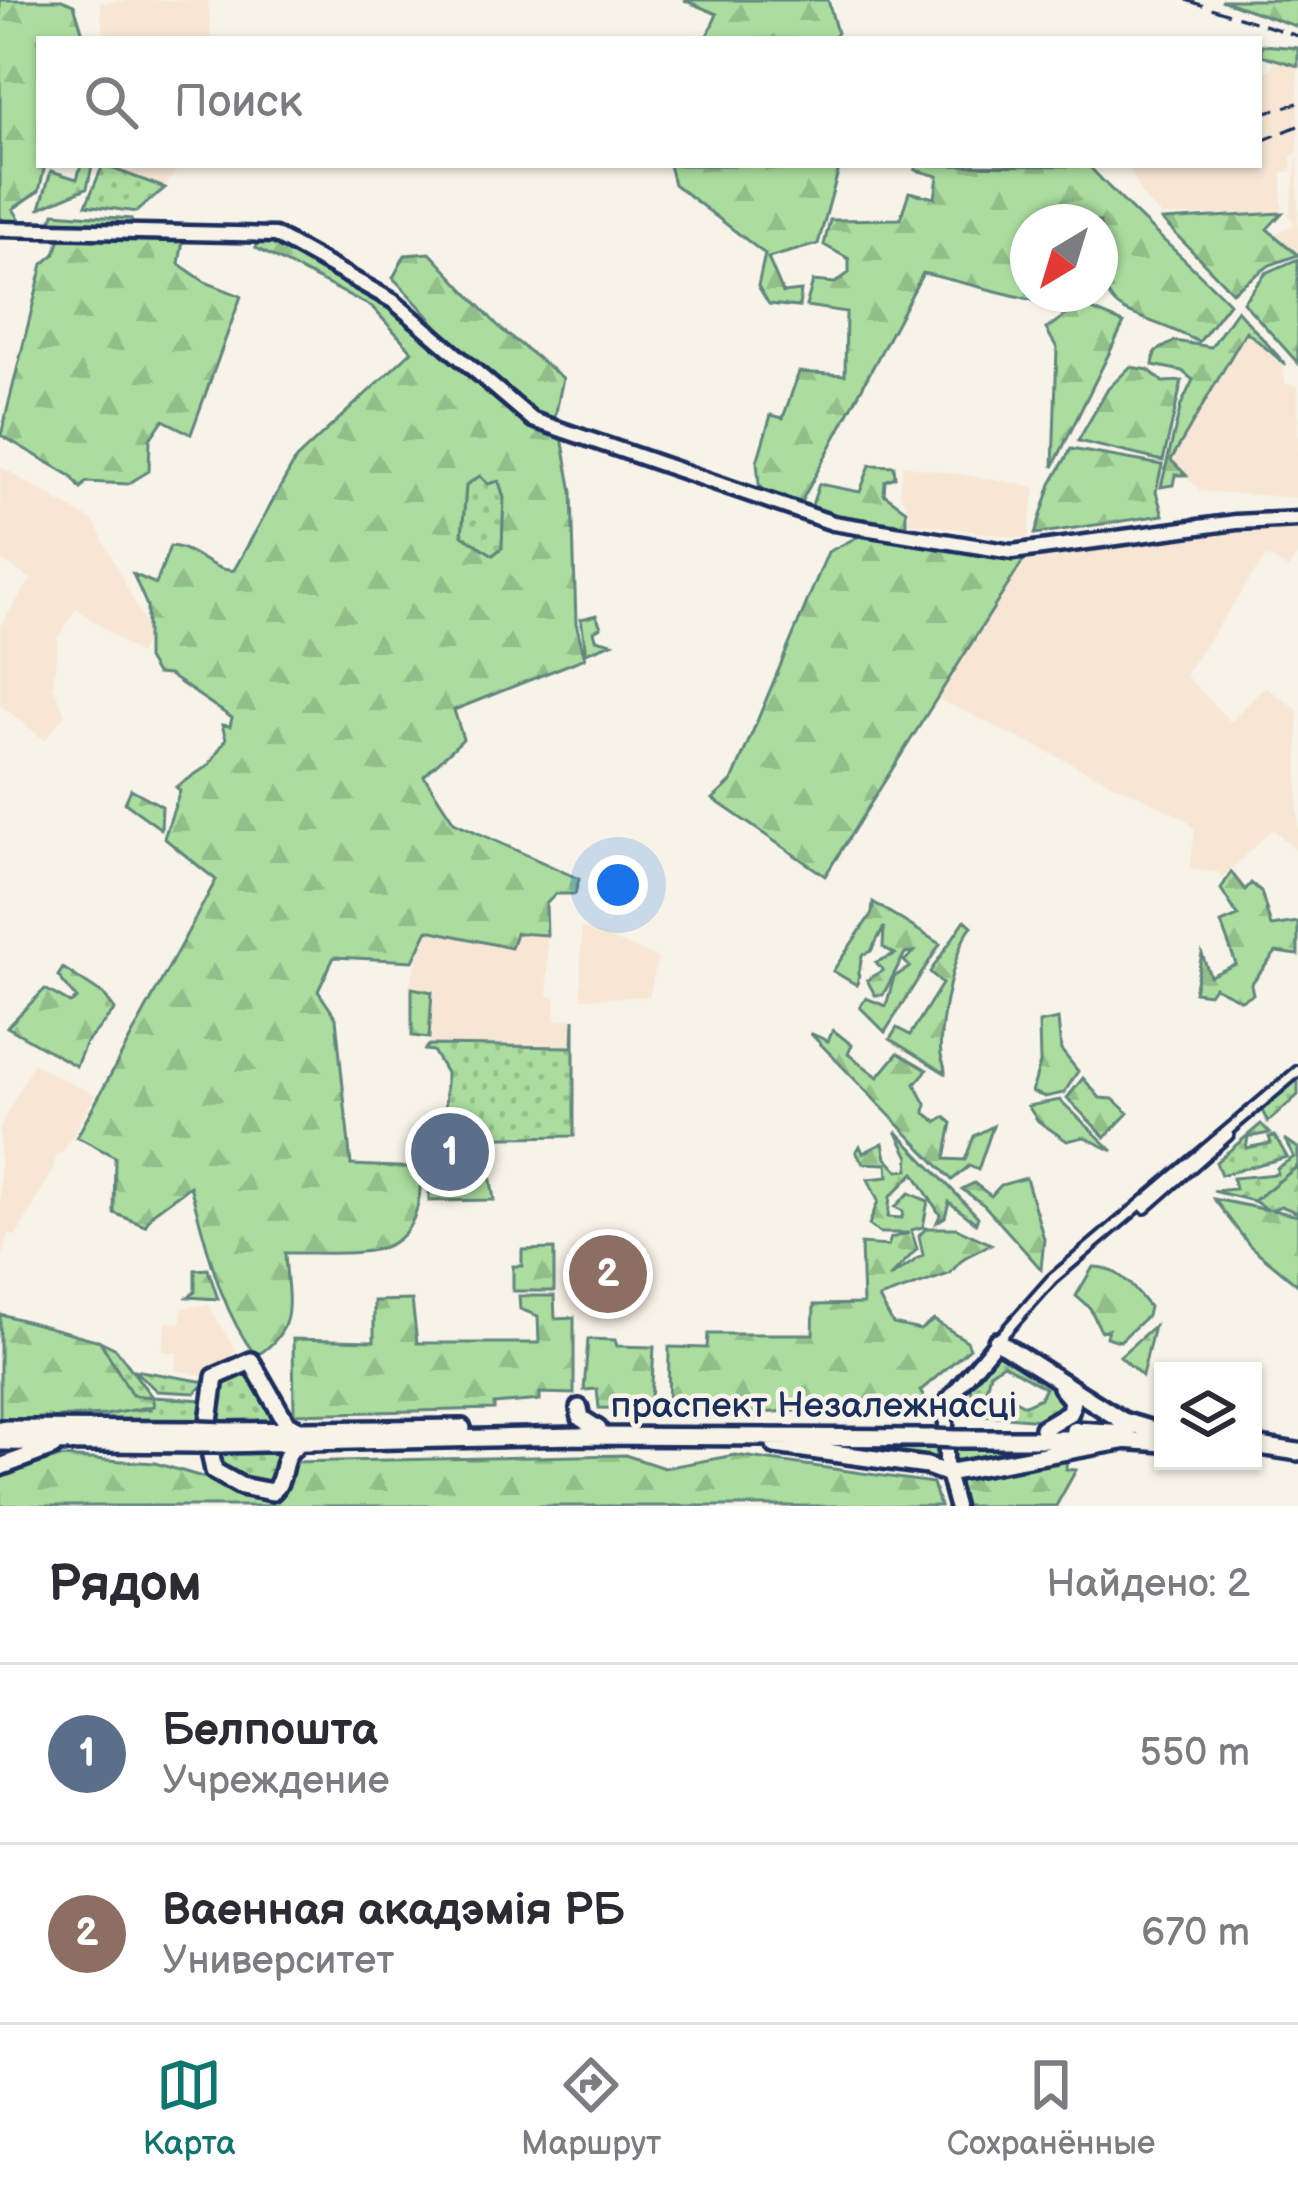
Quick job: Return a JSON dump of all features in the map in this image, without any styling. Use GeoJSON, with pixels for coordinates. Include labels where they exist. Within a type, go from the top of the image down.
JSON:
{"type":"FeatureCollection","features":[{"type":"Feature","properties":{"kind":"highway"},"geometry":{"type":"LineString","coordinates":[[1002,1345],[1066,1390],[1072,1404],[1062,1422],[1043,1428]]}},
{"type":"Feature","properties":{"kind":"highway"},"geometry":{"type":"LineString","coordinates":[[1002,1345],[1123,1421],[1154,1433]]}},
{"type":"Feature","properties":{"kind":"highway"},"geometry":{"type":"LineString","coordinates":[[251,1361],[287,1424],[304,1438],[284,1459],[280,1483],[272,1492],[220,1475],[208,1459],[210,1394],[219,1372],[251,1361]]}},
{"type":"Feature","properties":{"kind":"highway","name":"праспект Незалежнасці"},"geometry":{"type":"LineString","coordinates":[[465,1433],[562,1428],[576,1420],[579,1408],[581,1418],[598,1429],[933,1434]]}},
{"type":"Feature","properties":{"kind":"highway"},"geometry":{"type":"LineString","coordinates":[[267,1438],[279,1410]]}},
{"type":"Feature","properties":{"kind":"highway","name":"праспект Незалежнасці"},"geometry":{"type":"LineString","coordinates":[[957,1434],[1043,1428],[1154,1436]]}},
{"type":"Feature","properties":{"kind":"highway"},"geometry":{"type":"LineString","coordinates":[[0,1429],[116,1429],[198,1437]]}},
{"type":"Feature","properties":{"kind":"highway"},"geometry":{"type":"LineString","coordinates":[[0,1442],[465,1433]]}},
{"type":"Feature","properties":{"kind":"highway","name":"праспект Незалежнасці"},"geometry":{"type":"LineString","coordinates":[[465,1433],[1154,1438]]}},
{"type":"Feature","properties":{"kind":"highway"},"geometry":{"type":"LineString","coordinates":[[718,1437],[946,1468],[1127,1440]]}},
{"type":"Feature","properties":{"kind":"highway"},"geometry":{"type":"LineString","coordinates":[[267,1438],[284,1459]]}},
{"type":"Feature","properties":{"kind":"highway"},"geometry":{"type":"LineString","coordinates":[[0,1467],[40,1450],[77,1442]]}},
{"type":"Feature","properties":{"kind":"highway"},"geometry":{"type":"LineString","coordinates":[[1262,1446],[1298,1456]]}},
{"type":"Feature","properties":{"kind":"highway"},"geometry":{"type":"LineString","coordinates":[[1262,1454],[1298,1456]]}},
{"type":"Feature","properties":{"kind":"main road"},"geometry":{"type":"LineString","coordinates":[[0,229],[275,235],[393,301],[532,420],[787,509],[889,535],[1012,552],[1236,522],[1298,519]]}},
{"type":"Feature","properties":{"kind":"main road"},"geometry":{"type":"LineString","coordinates":[[956,1506],[946,1468],[946,1402],[1002,1345]]}},
{"type":"Feature","properties":{"kind":"street"},"geometry":{"type":"LineString","coordinates":[[1002,1345],[1052,1279],[1298,1071]]}},
{"type":"Feature","properties":{"kind":"street"},"geometry":{"type":"LineString","coordinates":[[1002,1345],[1105,1239],[1177,1183],[1233,1126]]}},
{"type":"Feature","properties":{"kind":"shaded area"},"geometry":{"type":"Polygon","coordinates":[[[208,0],[211,36],[104,36],[100,3],[208,0]]]}},
{"type":"Feature","properties":{"kind":"shaded area"},"geometry":{"type":"Polygon","coordinates":[[[1276,59],[1298,66],[1298,151],[1291,157],[1292,171],[1282,173],[1282,212],[1161,216],[1141,194],[1130,168],[1262,168],[1262,71],[1271,69],[1276,59]]]}},
{"type":"Feature","properties":{"kind":"shaded area"},"geometry":{"type":"Polygon","coordinates":[[[1298,154],[1298,252],[1274,235],[1295,224],[1289,217],[1298,154]]]}},
{"type":"Feature","properties":{"kind":"shaded area"},"geometry":{"type":"Polygon","coordinates":[[[112,168],[176,168],[165,188],[112,168]]]}},
{"type":"Feature","properties":{"kind":"shaded area"},"geometry":{"type":"Polygon","coordinates":[[[1246,331],[1283,367],[1286,384],[1298,386],[1298,498],[1201,491],[1172,463],[1246,331]]]}},
{"type":"Feature","properties":{"kind":"shaded area"},"geometry":{"type":"Polygon","coordinates":[[[903,465],[1035,487],[1028,539],[908,522],[910,512],[899,492],[903,465]]]}},
{"type":"Feature","properties":{"kind":"shaded area"},"geometry":{"type":"Polygon","coordinates":[[[0,466],[94,522],[150,633],[139,654],[76,608],[58,638],[53,686],[65,714],[45,740],[0,705],[0,626],[31,579],[0,560],[0,466]]]}},
{"type":"Feature","properties":{"kind":"shaded area"},"geometry":{"type":"Polygon","coordinates":[[[1284,523],[1298,525],[1298,554],[1288,569],[1266,556],[1185,675],[1231,722],[1265,687],[1298,710],[1298,852],[1273,829],[1220,880],[1221,873],[1190,869],[1195,830],[1186,819],[936,698],[1025,558],[1284,523]]]}},
{"type":"Feature","properties":{"kind":"shaded area"},"geometry":{"type":"Polygon","coordinates":[[[581,927],[658,958],[649,997],[581,998],[581,927]]]}},
{"type":"Feature","properties":{"kind":"shaded area"},"geometry":{"type":"Polygon","coordinates":[[[427,930],[510,948],[515,933],[547,935],[548,996],[555,998],[556,1020],[572,1019],[574,1047],[430,1047],[435,992],[410,987],[427,930]]]}},
{"type":"Feature","properties":{"kind":"shaded area"},"geometry":{"type":"Polygon","coordinates":[[[33,1064],[95,1095],[63,1153],[56,1154],[53,1170],[16,1236],[9,1234],[0,1264],[0,1127],[33,1064]]]}},
{"type":"Feature","properties":{"kind":"shaded area"},"geometry":{"type":"Polygon","coordinates":[[[208,1304],[236,1351],[206,1376],[175,1370],[177,1353],[162,1351],[166,1322],[180,1323],[183,1308],[208,1304]]]}},
{"type":"Feature","properties":{"kind":"green space"},"geometry":{"type":"Polygon","coordinates":[[[0,0],[62,0],[74,5],[84,36],[36,36],[36,168],[44,168],[39,191],[13,209],[21,221],[10,226],[0,217],[0,0]]]}},
{"type":"Feature","properties":{"kind":"green space"},"geometry":{"type":"Polygon","coordinates":[[[684,0],[828,0],[837,33],[707,36],[717,14],[684,0]]]}},
{"type":"Feature","properties":{"kind":"green space"},"geometry":{"type":"Polygon","coordinates":[[[1221,0],[1298,0],[1298,27],[1221,0]]]}},
{"type":"Feature","properties":{"kind":"green space"},"geometry":{"type":"Polygon","coordinates":[[[1262,45],[1298,48],[1298,66],[1262,55],[1262,45]]]}},
{"type":"Feature","properties":{"kind":"green space"},"geometry":{"type":"Polygon","coordinates":[[[80,168],[92,168],[87,188],[40,208],[51,171],[77,179],[80,168]]]}},
{"type":"Feature","properties":{"kind":"green space"},"geometry":{"type":"Polygon","coordinates":[[[102,168],[165,188],[136,212],[86,205],[102,168]]]}},
{"type":"Feature","properties":{"kind":"green space"},"geometry":{"type":"Polygon","coordinates":[[[670,168],[839,168],[818,244],[768,258],[783,293],[801,291],[799,307],[769,304],[758,286],[765,254],[674,184],[670,168]]]}},
{"type":"Feature","properties":{"kind":"green space"},"geometry":{"type":"Polygon","coordinates":[[[915,168],[1091,168],[1229,303],[1199,342],[1131,314],[1118,306],[1118,204],[1010,204],[1010,294],[923,273],[799,506],[767,494],[759,484],[757,462],[771,415],[783,418],[799,372],[845,375],[846,312],[806,306],[813,281],[835,283],[849,273],[849,259],[824,245],[830,220],[900,219],[909,192],[935,198],[938,176],[915,168]]]}},
{"type":"Feature","properties":{"kind":"green space"},"geometry":{"type":"Polygon","coordinates":[[[54,213],[131,219],[133,229],[185,229],[179,264],[205,282],[241,296],[191,434],[163,420],[150,439],[149,471],[128,484],[86,482],[81,489],[71,476],[1,435],[43,264],[55,254],[63,228],[50,225],[54,213]]]}},
{"type":"Feature","properties":{"kind":"green space"},"geometry":{"type":"Polygon","coordinates":[[[1282,213],[1267,229],[1298,255],[1270,265],[1232,292],[1162,220],[1282,213]]]}},
{"type":"Feature","properties":{"kind":"green space"},"geometry":{"type":"Polygon","coordinates":[[[262,232],[393,301],[491,387],[561,432],[572,492],[576,623],[585,658],[454,710],[463,739],[424,776],[454,822],[579,879],[575,894],[556,894],[546,904],[547,935],[516,933],[511,948],[428,930],[413,961],[334,957],[318,991],[336,1018],[351,1165],[421,1168],[419,1200],[400,1238],[383,1247],[363,1252],[285,1253],[285,1324],[270,1346],[256,1356],[224,1298],[190,1186],[153,1213],[145,1226],[114,1213],[115,1157],[77,1137],[216,880],[164,838],[180,791],[176,787],[209,765],[226,739],[222,725],[230,726],[232,718],[169,675],[156,674],[147,659],[147,606],[133,574],[156,584],[170,546],[234,570],[296,459],[412,351],[372,307],[256,248],[262,232]],[[480,476],[466,485],[462,535],[493,555],[502,548],[504,498],[499,481],[488,484],[480,476]]]}},
{"type":"Feature","properties":{"kind":"green space"},"geometry":{"type":"Polygon","coordinates":[[[430,253],[502,330],[563,378],[554,422],[489,380],[393,278],[405,255],[430,253]]]}},
{"type":"Feature","properties":{"kind":"green space"},"geometry":{"type":"Polygon","coordinates":[[[1298,259],[1298,363],[1243,302],[1266,273],[1298,259]]]}},
{"type":"Feature","properties":{"kind":"green space"},"geometry":{"type":"Polygon","coordinates":[[[1237,310],[1286,365],[1246,331],[1171,460],[1186,475],[1175,475],[1173,485],[1161,487],[1181,405],[1193,380],[1182,371],[1153,365],[1155,352],[1175,341],[1211,347],[1237,310]]]}},
{"type":"Feature","properties":{"kind":"green space"},"geometry":{"type":"Polygon","coordinates":[[[1070,312],[1097,312],[1124,323],[1053,467],[1057,348],[1046,329],[1070,312]]]}},
{"type":"Feature","properties":{"kind":"green space"},"geometry":{"type":"Polygon","coordinates":[[[1130,367],[1149,370],[1163,382],[1182,381],[1163,461],[1078,441],[1108,389],[1130,367]]]}},
{"type":"Feature","properties":{"kind":"green space"},"geometry":{"type":"Polygon","coordinates":[[[1071,449],[1162,465],[1156,492],[1163,515],[1035,534],[1051,484],[1071,449]]]}},
{"type":"Feature","properties":{"kind":"green space"},"geometry":{"type":"Polygon","coordinates":[[[870,465],[894,466],[895,477],[885,481],[884,494],[906,510],[906,525],[810,511],[819,484],[860,492],[870,465]]]}},
{"type":"Feature","properties":{"kind":"green space"},"geometry":{"type":"Polygon","coordinates":[[[480,475],[499,481],[504,498],[502,548],[493,555],[462,536],[466,485],[480,475]]]}},
{"type":"Feature","properties":{"kind":"green space"},"geometry":{"type":"Polygon","coordinates":[[[869,531],[1021,551],[1025,558],[825,876],[713,799],[732,781],[828,552],[869,531]]]}},
{"type":"Feature","properties":{"kind":"green space"},"geometry":{"type":"Polygon","coordinates":[[[596,615],[601,627],[594,631],[596,639],[612,643],[586,653],[581,619],[596,615]]]}},
{"type":"Feature","properties":{"kind":"green space"},"geometry":{"type":"Polygon","coordinates":[[[131,789],[162,806],[161,829],[125,803],[131,789]]]}},
{"type":"Feature","properties":{"kind":"green space"},"geometry":{"type":"Polygon","coordinates":[[[1231,872],[1245,890],[1251,883],[1261,891],[1271,926],[1298,922],[1298,955],[1276,952],[1251,984],[1253,994],[1241,1000],[1214,987],[1209,994],[1194,992],[1202,954],[1210,976],[1236,964],[1221,923],[1238,916],[1221,889],[1231,872]]]}},
{"type":"Feature","properties":{"kind":"green space"},"geometry":{"type":"Polygon","coordinates":[[[873,902],[940,944],[885,1032],[860,1007],[866,998],[886,1006],[894,977],[910,967],[904,961],[914,952],[905,953],[883,995],[875,995],[867,980],[883,970],[876,962],[895,954],[883,947],[884,927],[871,951],[862,955],[857,985],[833,971],[872,913],[873,902]]]}},
{"type":"Feature","properties":{"kind":"green space"},"geometry":{"type":"Polygon","coordinates":[[[965,920],[972,926],[954,968],[942,1027],[945,1073],[890,1039],[897,1028],[910,1035],[942,984],[930,972],[965,920]]]}},
{"type":"Feature","properties":{"kind":"green space"},"geometry":{"type":"Polygon","coordinates":[[[63,968],[104,995],[115,1010],[85,1044],[76,1066],[7,1027],[45,989],[70,1003],[77,999],[58,976],[63,968]]]}},
{"type":"Feature","properties":{"kind":"green space"},"geometry":{"type":"Polygon","coordinates":[[[412,988],[432,992],[429,1038],[412,1036],[412,988]]]}},
{"type":"Feature","properties":{"kind":"green space"},"geometry":{"type":"Polygon","coordinates":[[[574,1019],[574,1136],[445,1138],[446,1073],[433,1051],[425,1050],[429,1045],[573,1047],[574,1019]]]}},
{"type":"Feature","properties":{"kind":"green space"},"geometry":{"type":"Polygon","coordinates":[[[1058,1019],[1061,1050],[1078,1071],[1064,1093],[1045,1097],[1032,1092],[1040,1063],[1039,1023],[1058,1019]]]}},
{"type":"Feature","properties":{"kind":"green space"},"geometry":{"type":"Polygon","coordinates":[[[833,1030],[852,1045],[848,1054],[878,1077],[898,1053],[927,1070],[915,1084],[926,1104],[925,1113],[937,1122],[945,1117],[952,1123],[945,1159],[965,1160],[974,1136],[993,1126],[978,1170],[969,1166],[952,1180],[810,1033],[828,1041],[833,1030]]]}},
{"type":"Feature","properties":{"kind":"green space"},"geometry":{"type":"Polygon","coordinates":[[[1298,1075],[1298,1095],[1268,1122],[1260,1107],[1298,1075]]]}},
{"type":"Feature","properties":{"kind":"green space"},"geometry":{"type":"Polygon","coordinates":[[[1083,1078],[1100,1098],[1113,1099],[1128,1113],[1105,1137],[1067,1098],[1083,1078]]]}},
{"type":"Feature","properties":{"kind":"green space"},"geometry":{"type":"Polygon","coordinates":[[[1060,1100],[1113,1151],[1084,1137],[1067,1141],[1038,1121],[1028,1106],[1060,1100]]]}},
{"type":"Feature","properties":{"kind":"green space"},"geometry":{"type":"Polygon","coordinates":[[[1261,1124],[1270,1133],[1248,1137],[1246,1148],[1271,1143],[1269,1137],[1275,1136],[1287,1157],[1221,1175],[1216,1162],[1261,1124]]]}},
{"type":"Feature","properties":{"kind":"green space"},"geometry":{"type":"Polygon","coordinates":[[[896,1131],[978,1217],[976,1223],[949,1202],[945,1217],[937,1222],[940,1215],[914,1173],[890,1197],[888,1217],[902,1218],[903,1211],[895,1207],[909,1193],[928,1201],[923,1227],[911,1230],[917,1249],[889,1278],[923,1255],[919,1236],[926,1228],[956,1228],[991,1244],[964,1258],[949,1274],[879,1298],[893,1324],[920,1330],[934,1320],[967,1341],[970,1348],[920,1391],[928,1404],[925,1410],[878,1407],[668,1417],[669,1347],[707,1348],[708,1334],[813,1334],[814,1305],[863,1304],[861,1244],[888,1246],[891,1238],[909,1233],[880,1233],[869,1225],[878,1201],[868,1179],[888,1177],[887,1164],[863,1163],[856,1152],[860,1146],[863,1153],[883,1143],[886,1158],[898,1171],[908,1170],[909,1157],[896,1131]]]}},
{"type":"Feature","properties":{"kind":"green space"},"geometry":{"type":"Polygon","coordinates":[[[1285,1139],[1298,1148],[1298,1166],[1254,1201],[1213,1191],[1235,1189],[1233,1178],[1277,1174],[1277,1168],[1294,1157],[1285,1139]]]}},
{"type":"Feature","properties":{"kind":"green space"},"geometry":{"type":"Polygon","coordinates":[[[488,1161],[494,1200],[429,1201],[429,1162],[488,1161]]]}},
{"type":"Feature","properties":{"kind":"green space"},"geometry":{"type":"Polygon","coordinates":[[[1298,1166],[1298,1213],[1281,1206],[1272,1210],[1298,1216],[1298,1285],[1250,1246],[1214,1199],[1268,1210],[1254,1201],[1298,1166]]]}},
{"type":"Feature","properties":{"kind":"green space"},"geometry":{"type":"Polygon","coordinates":[[[1026,1178],[1044,1239],[1041,1269],[984,1205],[962,1189],[974,1183],[991,1196],[1001,1185],[1026,1178]]]}},
{"type":"Feature","properties":{"kind":"green space"},"geometry":{"type":"Polygon","coordinates":[[[554,1249],[554,1291],[513,1291],[513,1266],[522,1266],[522,1250],[554,1249]]]}},
{"type":"Feature","properties":{"kind":"green space"},"geometry":{"type":"Polygon","coordinates":[[[1093,1267],[1118,1274],[1149,1307],[1147,1316],[1120,1341],[1106,1337],[1108,1329],[1101,1331],[1090,1308],[1076,1296],[1093,1267]]]}},
{"type":"Feature","properties":{"kind":"green space"},"geometry":{"type":"Polygon","coordinates":[[[208,1269],[218,1299],[188,1297],[195,1292],[195,1270],[208,1269]]]}},
{"type":"Feature","properties":{"kind":"green space"},"geometry":{"type":"Polygon","coordinates":[[[519,1296],[554,1296],[555,1318],[574,1317],[574,1394],[540,1393],[540,1400],[494,1404],[494,1409],[294,1414],[293,1339],[374,1341],[374,1301],[412,1300],[417,1343],[539,1343],[538,1316],[520,1309],[519,1296]]]}},
{"type":"Feature","properties":{"kind":"green space"},"geometry":{"type":"Polygon","coordinates":[[[0,1314],[100,1341],[132,1395],[152,1397],[154,1406],[106,1415],[0,1420],[0,1314]]]}},
{"type":"Feature","properties":{"kind":"green space"},"geometry":{"type":"Polygon","coordinates":[[[1154,1326],[1142,1376],[1120,1356],[1154,1326]]]}},
{"type":"Feature","properties":{"kind":"green space"},"geometry":{"type":"Polygon","coordinates":[[[588,1339],[654,1347],[651,1401],[642,1401],[642,1409],[599,1408],[597,1389],[584,1390],[588,1339]]]}},
{"type":"Feature","properties":{"kind":"green space"},"geometry":{"type":"Polygon","coordinates":[[[100,1341],[116,1349],[152,1397],[205,1400],[206,1425],[0,1424],[0,1420],[149,1409],[132,1395],[100,1341]]]}},
{"type":"Feature","properties":{"kind":"green space"},"geometry":{"type":"Polygon","coordinates":[[[997,1352],[1058,1389],[1069,1403],[1053,1421],[948,1412],[957,1396],[981,1406],[1009,1407],[1015,1400],[1025,1405],[1040,1398],[1045,1388],[1003,1364],[990,1373],[984,1397],[973,1395],[968,1385],[997,1352]]]}},
{"type":"Feature","properties":{"kind":"green space"},"geometry":{"type":"Polygon","coordinates":[[[248,1368],[276,1418],[269,1425],[215,1425],[220,1382],[248,1368]]]}},
{"type":"Feature","properties":{"kind":"green space"},"geometry":{"type":"Polygon","coordinates":[[[134,1370],[206,1382],[195,1393],[157,1391],[134,1370]]]}},
{"type":"Feature","properties":{"kind":"green space"},"geometry":{"type":"Polygon","coordinates":[[[938,1445],[934,1462],[804,1447],[938,1445]]]}},
{"type":"Feature","properties":{"kind":"green space"},"geometry":{"type":"Polygon","coordinates":[[[949,1446],[1075,1446],[958,1462],[951,1460],[949,1446]]]}},
{"type":"Feature","properties":{"kind":"green space"},"geometry":{"type":"Polygon","coordinates":[[[215,1448],[275,1448],[281,1457],[277,1483],[263,1488],[222,1470],[215,1448]]]}},
{"type":"Feature","properties":{"kind":"green space"},"geometry":{"type":"Polygon","coordinates":[[[625,1455],[664,1468],[735,1455],[933,1483],[940,1506],[0,1506],[0,1476],[60,1457],[155,1463],[277,1499],[290,1462],[625,1455]]]}},
{"type":"Feature","properties":{"kind":"green space"},"geometry":{"type":"Polygon","coordinates":[[[1067,1455],[1066,1469],[1076,1470],[1056,1506],[963,1506],[957,1490],[962,1475],[1067,1455]]]}},
{"type":"Feature","properties":{"kind":"railway"},"geometry":{"type":"LineString","coordinates":[[1186,0],[1298,36]]}},
{"type":"Feature","properties":{"kind":"railway"},"geometry":{"type":"LineString","coordinates":[[1262,113],[1298,103]]}},
{"type":"Feature","properties":{"kind":"railway"},"geometry":{"type":"LineString","coordinates":[[1262,141],[1298,126]]}},
{"type":"Feature","properties":{"kind":"place","name":"Белпошта"},"geometry":{"type":"Point","coordinates":[450,1152]}},
{"type":"Feature","properties":{"kind":"place","name":"Ваенная акадэмія РБ"},"geometry":{"type":"Point","coordinates":[608,1274]}}]}
